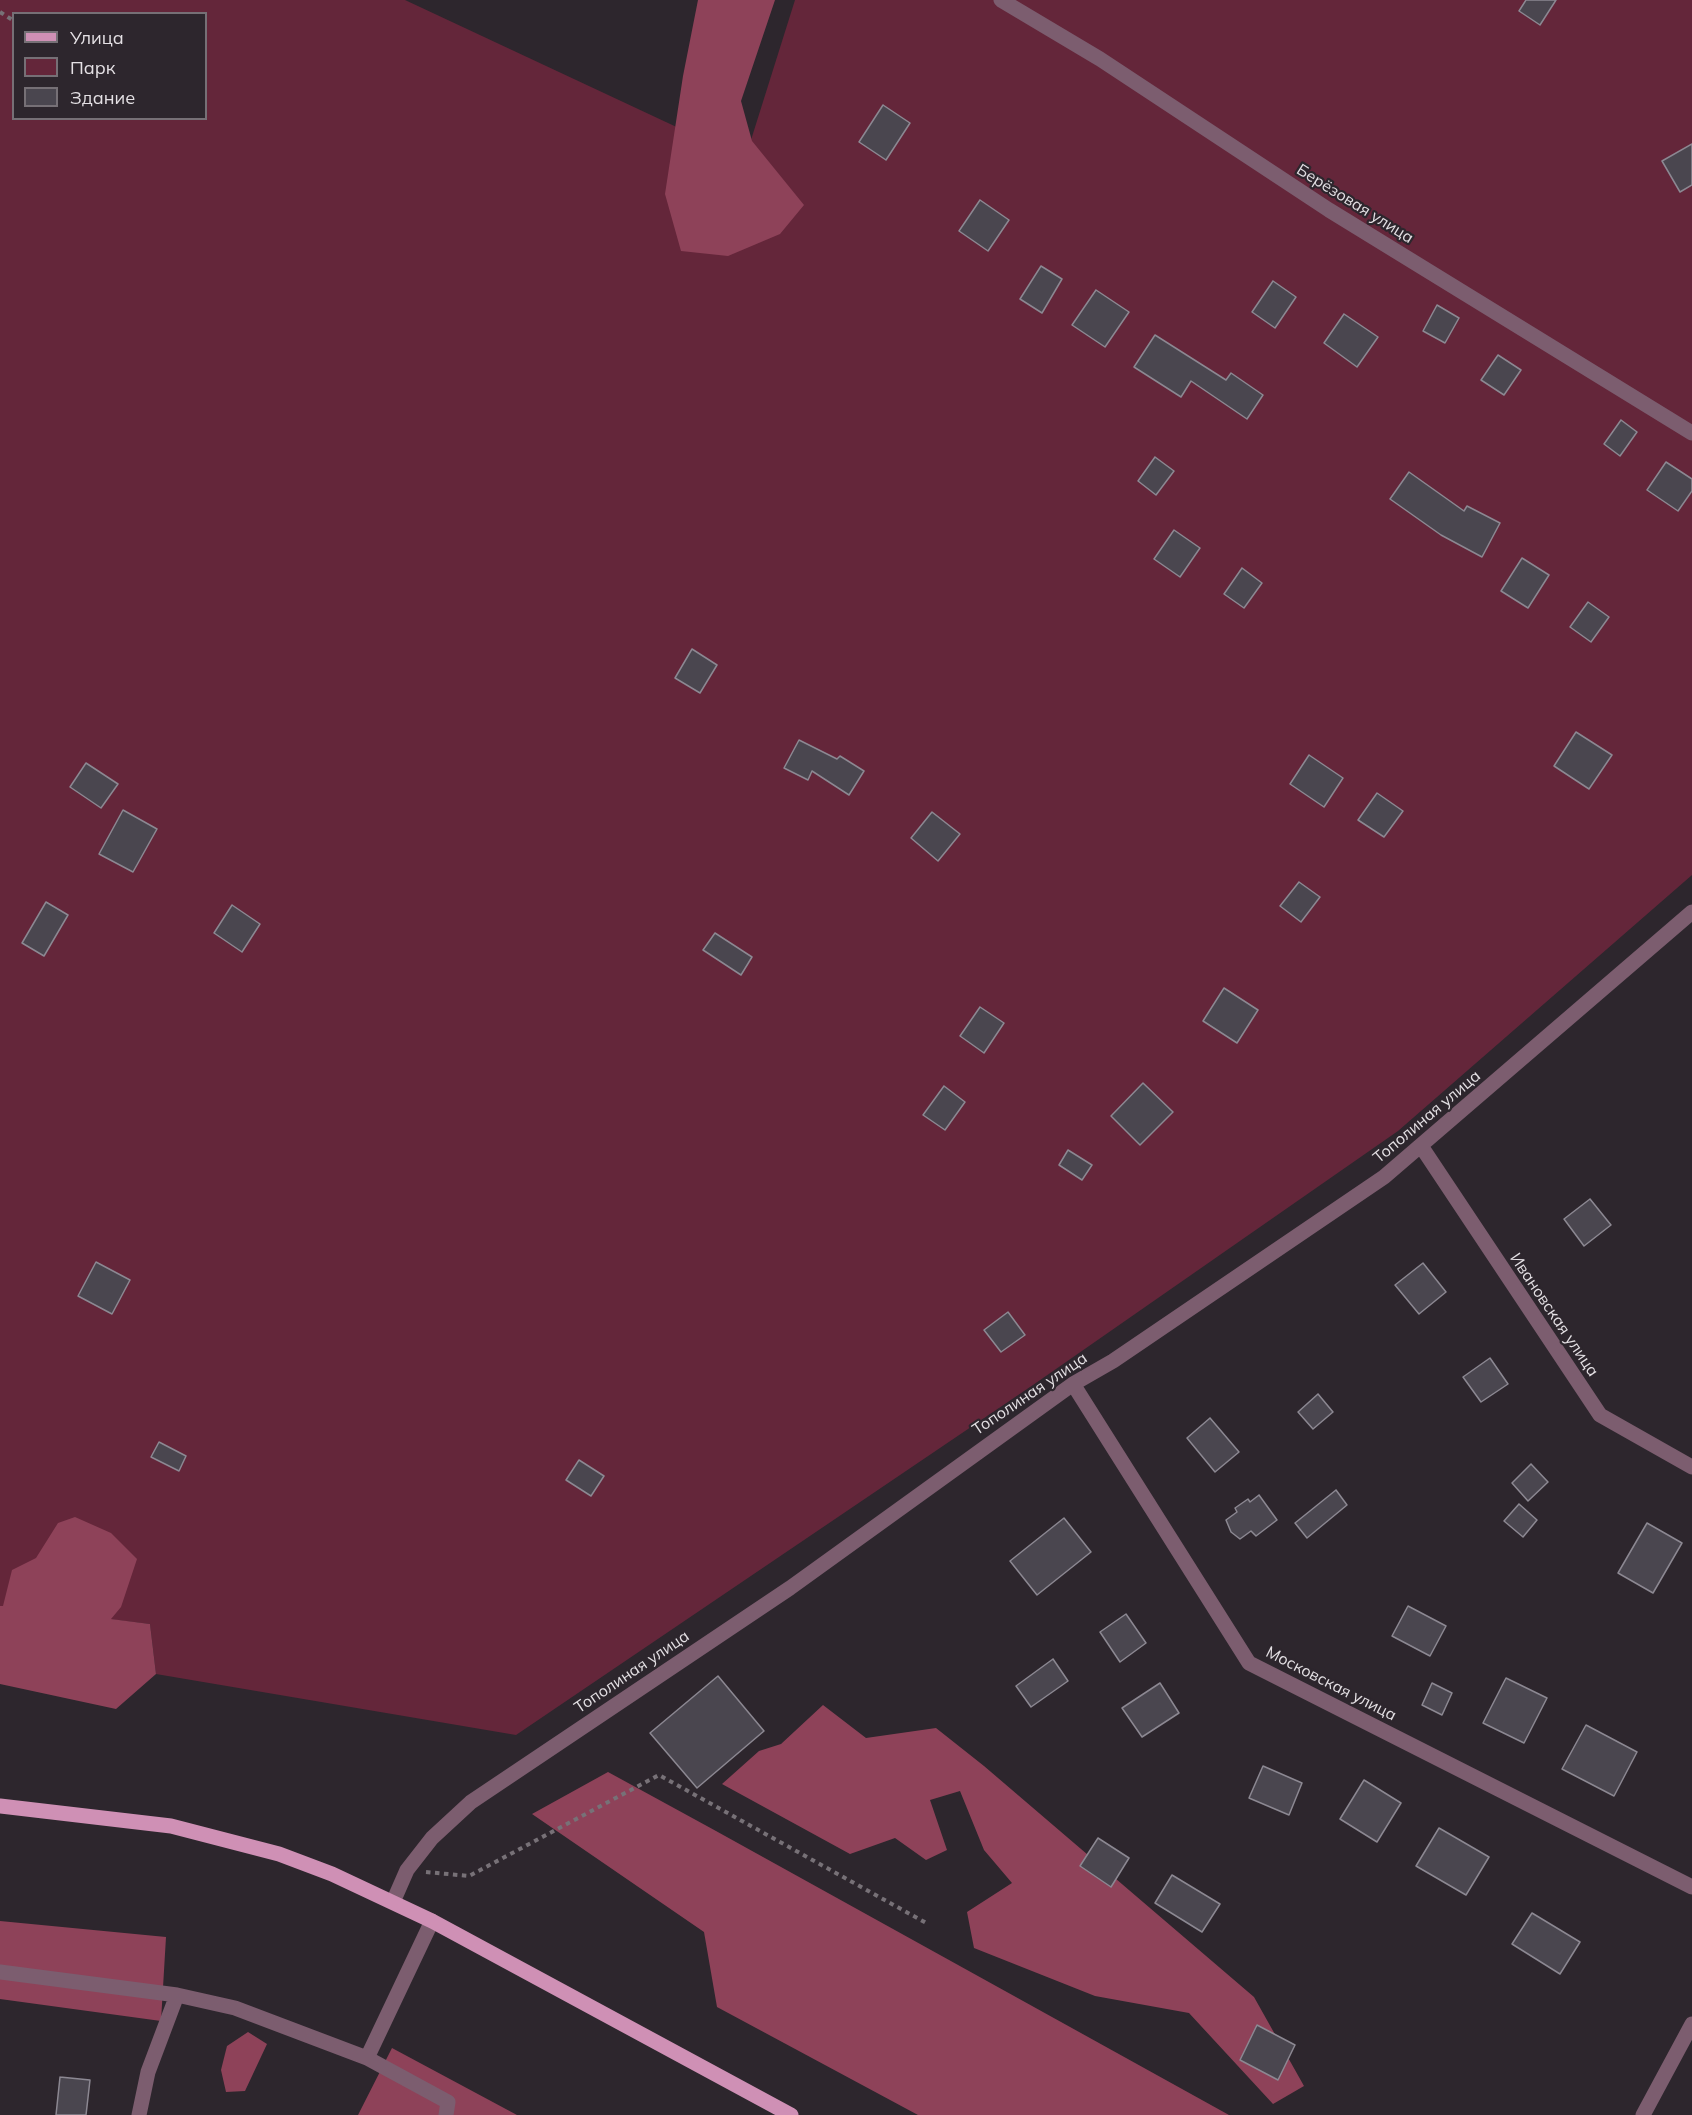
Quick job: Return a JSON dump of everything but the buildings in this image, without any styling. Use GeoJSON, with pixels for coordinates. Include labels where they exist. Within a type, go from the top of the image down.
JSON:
{"type":"FeatureCollection","features":[{"type":"Feature","properties":{"kind":"main road"},"geometry":{"type":"LineString","coordinates":[[0,1806],[123,1819],[221,1837],[279,1854],[393,1902],[791,2115]]}},
{"type":"Feature","properties":{"kind":"street","name":"Берёзовая улица"},"geometry":{"type":"LineString","coordinates":[[1002,0],[1100,59],[1329,210],[1692,433]]}},
{"type":"Feature","properties":{"kind":"street","name":"Тополиная улица"},"geometry":{"type":"LineString","coordinates":[[393,1902],[407,1870],[432,1838],[471,1802],[790,1588],[1073,1384],[1113,1361],[1384,1177],[1692,912]]}},
{"type":"Feature","properties":{"kind":"street","name":"Ивановская улица"},"geometry":{"type":"LineString","coordinates":[[1421,1146],[1600,1415],[1692,1467]]}},
{"type":"Feature","properties":{"kind":"street","name":"Московская улица"},"geometry":{"type":"LineString","coordinates":[[1073,1384],[1249,1663],[1692,1887]]}},
{"type":"Feature","properties":{"kind":"street"},"geometry":{"type":"LineString","coordinates":[[368,2058],[432,1922]]}},
{"type":"Feature","properties":{"kind":"street"},"geometry":{"type":"LineString","coordinates":[[0,1972],[177,1995],[235,2008],[368,2058],[448,2102],[446,2115]]}},
{"type":"Feature","properties":{"kind":"street"},"geometry":{"type":"LineString","coordinates":[[138,2115],[147,2072],[177,1995]]}},
{"type":"Feature","properties":{"kind":"street"},"geometry":{"type":"LineString","coordinates":[[1643,2115],[1692,2024]]}},
{"type":"Feature","properties":{"kind":"path"},"geometry":{"type":"LineString","coordinates":[[407,1870],[469,1876],[659,1775],[928,1924]]}},
{"type":"Feature","properties":{"kind":"green space"},"geometry":{"type":"Polygon","coordinates":[[[0,0],[405,0],[745,159],[795,0],[1692,0],[1692,875],[1398,1131],[1033,1385],[516,1735],[156,1674],[150,1624],[0,1606],[0,0]]]}},
{"type":"Feature","properties":{"kind":"shaded area"},"geometry":{"type":"Polygon","coordinates":[[[698,0],[775,0],[741,101],[752,141],[804,205],[780,234],[728,256],[681,251],[665,194],[683,76],[698,0]]]}},
{"type":"Feature","properties":{"kind":"shaded area"},"geometry":{"type":"Polygon","coordinates":[[[75,1517],[111,1533],[137,1559],[121,1607],[111,1619],[150,1624],[156,1674],[116,1709],[0,1684],[0,1606],[3,1606],[12,1570],[36,1558],[58,1523],[75,1517]]]}},
{"type":"Feature","properties":{"kind":"shaded area"},"geometry":{"type":"Polygon","coordinates":[[[823,1705],[866,1738],[936,1728],[984,1766],[1254,1997],[1304,2086],[1273,2104],[1189,2013],[1095,1996],[974,1948],[967,1912],[1012,1883],[984,1850],[960,1791],[930,1800],[947,1850],[926,1860],[895,1838],[850,1854],[722,1784],[759,1751],[781,1744],[823,1705]]]}},
{"type":"Feature","properties":{"kind":"shaded area"},"geometry":{"type":"Polygon","coordinates":[[[608,1772],[1229,2115],[918,2115],[717,2007],[704,1932],[532,1814],[608,1772]]]}},
{"type":"Feature","properties":{"kind":"shaded area"},"geometry":{"type":"Polygon","coordinates":[[[0,1921],[166,1937],[161,2021],[0,1999],[0,1921]]]}},
{"type":"Feature","properties":{"kind":"shaded area"},"geometry":{"type":"Polygon","coordinates":[[[248,2032],[267,2044],[245,2091],[226,2092],[221,2070],[227,2046],[248,2032]]]}},
{"type":"Feature","properties":{"kind":"shaded area"},"geometry":{"type":"Polygon","coordinates":[[[392,2048],[517,2115],[358,2115],[392,2048]]]}}]}
